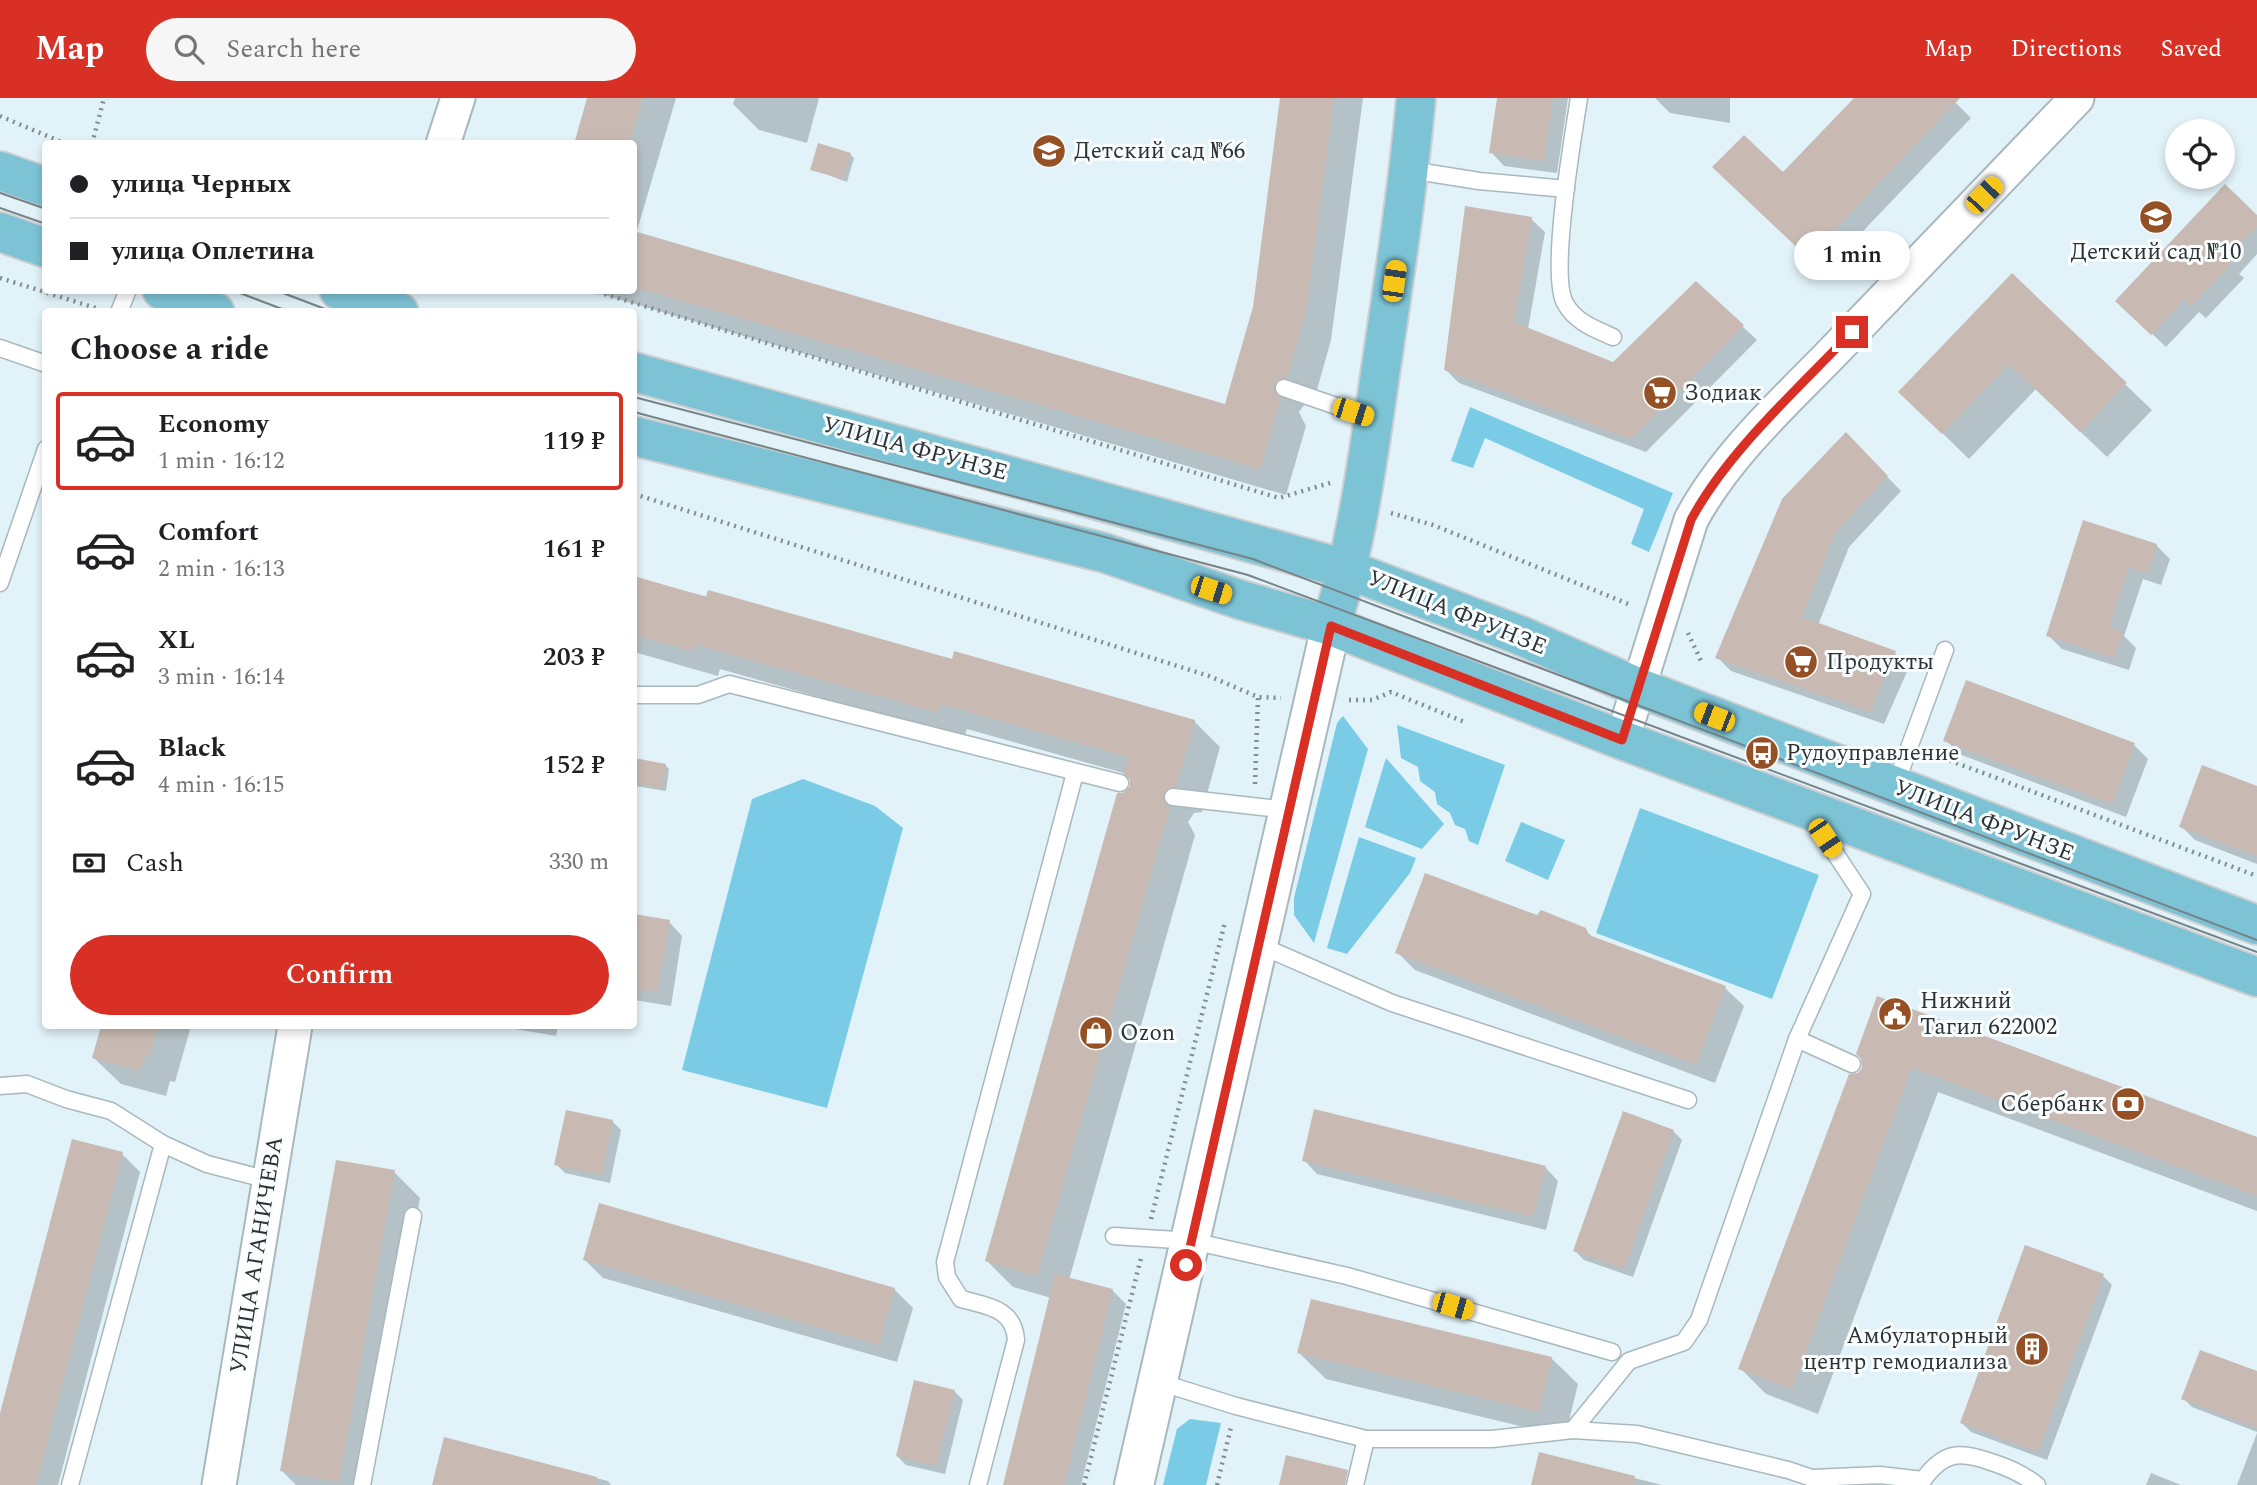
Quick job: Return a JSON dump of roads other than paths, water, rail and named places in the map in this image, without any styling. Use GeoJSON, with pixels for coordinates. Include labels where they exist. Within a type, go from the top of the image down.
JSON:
{"type":"FeatureCollection","features":[{"type":"Feature","properties":{"kind":"main road"},"geometry":{"type":"LineString","coordinates":[[1331,626],[1349,570],[1374,419],[1410,170],[1416,98]]}},
{"type":"Feature","properties":{"kind":"main road"},"geometry":{"type":"LineString","coordinates":[[0,171],[42,186]]}},
{"type":"Feature","properties":{"kind":"main road"},"geometry":{"type":"LineString","coordinates":[[0,232],[42,247]]}},
{"type":"Feature","properties":{"kind":"main road"},"geometry":{"type":"LineString","coordinates":[[172,294],[205,308]]}},
{"type":"Feature","properties":{"kind":"main road"},"geometry":{"type":"LineString","coordinates":[[350,294],[389,308]]}},
{"type":"Feature","properties":{"kind":"main road","name":"УЛИЦА ФРУНЗЕ"},"geometry":{"type":"LineString","coordinates":[[637,373],[1349,570],[1519,635],[1637,687],[2257,925]]}},
{"type":"Feature","properties":{"kind":"main road"},"geometry":{"type":"LineString","coordinates":[[637,437],[1105,553],[1238,599],[1331,626],[1622,740],[2257,977]]}},
{"type":"Feature","properties":{"kind":"street"},"geometry":{"type":"LineString","coordinates":[[444,140],[458,98]]}},
{"type":"Feature","properties":{"kind":"street"},"geometry":{"type":"LineString","coordinates":[[1622,740],[1691,520],[1722,471],[2077,98]]}},
{"type":"Feature","properties":{"kind":"street"},"geometry":{"type":"LineString","coordinates":[[1134,1485],[1192,1241],[1257,944],[1271,808],[1331,626]]}},
{"type":"Feature","properties":{"kind":"street","name":"УЛИЦА АГАНИЧЕВА"},"geometry":{"type":"LineString","coordinates":[[219,1485],[294,1029]]}},
{"type":"Feature","properties":{"kind":"lane"},"geometry":{"type":"LineString","coordinates":[[1578,98],[1566,189],[1559,285],[1564,303],[1573,314],[1586,325],[1613,337]]}},
{"type":"Feature","properties":{"kind":"lane"},"geometry":{"type":"LineString","coordinates":[[1410,170],[1479,181],[1566,189]]}},
{"type":"Feature","properties":{"kind":"lane"},"geometry":{"type":"LineString","coordinates":[[0,348],[42,364]]}},
{"type":"Feature","properties":{"kind":"lane"},"geometry":{"type":"LineString","coordinates":[[1284,388],[1374,419]]}},
{"type":"Feature","properties":{"kind":"lane"},"geometry":{"type":"LineString","coordinates":[[0,583],[42,461]]}},
{"type":"Feature","properties":{"kind":"lane"},"geometry":{"type":"LineString","coordinates":[[1895,787],[1944,650]]}},
{"type":"Feature","properties":{"kind":"lane"},"geometry":{"type":"LineString","coordinates":[[637,695],[698,695],[729,684],[1120,783]]}},
{"type":"Feature","properties":{"kind":"lane"},"geometry":{"type":"LineString","coordinates":[[978,1485],[1016,1340],[1016,1329],[1013,1322],[999,1309],[961,1298],[947,1277],[945,1262],[1075,773]]}},
{"type":"Feature","properties":{"kind":"lane"},"geometry":{"type":"LineString","coordinates":[[1173,797],[1271,808]]}},
{"type":"Feature","properties":{"kind":"lane"},"geometry":{"type":"LineString","coordinates":[[1573,1430],[1629,1362],[1684,1342],[1699,1320],[1797,1039],[1862,894],[1825,838],[1833,817]]}},
{"type":"Feature","properties":{"kind":"lane"},"geometry":{"type":"LineString","coordinates":[[1257,944],[1392,1003],[1688,1100]]}},
{"type":"Feature","properties":{"kind":"lane"},"geometry":{"type":"LineString","coordinates":[[1797,1039],[1852,1063]]}},
{"type":"Feature","properties":{"kind":"lane"},"geometry":{"type":"LineString","coordinates":[[0,1086],[27,1083],[66,1099],[111,1111],[163,1144],[207,1164],[269,1180]]}},
{"type":"Feature","properties":{"kind":"lane"},"geometry":{"type":"LineString","coordinates":[[70,1485],[163,1144]]}},
{"type":"Feature","properties":{"kind":"lane"},"geometry":{"type":"LineString","coordinates":[[362,1485],[412,1216]]}},
{"type":"Feature","properties":{"kind":"lane"},"geometry":{"type":"LineString","coordinates":[[1114,1236],[1192,1241],[1347,1276],[1612,1352]]}},
{"type":"Feature","properties":{"kind":"lane"},"geometry":{"type":"LineString","coordinates":[[1159,1382],[1236,1406],[1366,1440],[1492,1439],[1573,1430],[1637,1434],[1788,1470],[1814,1482],[1880,1475],[1924,1482],[1934,1464],[1950,1456],[1965,1454],[2016,1471],[2037,1485]]}},
{"type":"Feature","properties":{"kind":"lane"},"geometry":{"type":"LineString","coordinates":[[1355,1485],[1366,1440]]}},
{"type":"Feature","properties":{"kind":"tram line"},"geometry":{"type":"LineString","coordinates":[[0,193],[42,208]]}},
{"type":"Feature","properties":{"kind":"tram line"},"geometry":{"type":"LineString","coordinates":[[0,208],[42,223]]}},
{"type":"Feature","properties":{"kind":"tram line"},"geometry":{"type":"LineString","coordinates":[[243,294],[279,308]]}},
{"type":"Feature","properties":{"kind":"tram line"},"geometry":{"type":"LineString","coordinates":[[286,294],[322,308]]}},
{"type":"Feature","properties":{"kind":"tram line"},"geometry":{"type":"LineString","coordinates":[[637,398],[1253,559],[2257,940]]}},
{"type":"Feature","properties":{"kind":"tram line"},"geometry":{"type":"LineString","coordinates":[[637,413],[1248,575],[2257,952]]}},
{"type":"Feature","properties":{"kind":"place","name":"Детский сад №66"},"geometry":{"type":"Point","coordinates":[1049,151]}},
{"type":"Feature","properties":{"kind":"place","name":"Детский сад №10"},"geometry":{"type":"Point","coordinates":[2156,217]}},
{"type":"Feature","properties":{"kind":"place","name":"Зодиак"},"geometry":{"type":"Point","coordinates":[1660,393]}},
{"type":"Feature","properties":{"kind":"place","name":"Продукты"},"geometry":{"type":"Point","coordinates":[1801,662]}},
{"type":"Feature","properties":{"kind":"place","name":"Рудоуправление"},"geometry":{"type":"Point","coordinates":[1762,753]}},
{"type":"Feature","properties":{"kind":"place","name":"Нижний Тагил 622002"},"geometry":{"type":"Point","coordinates":[1895,1014]}},
{"type":"Feature","properties":{"kind":"place","name":"Ozon"},"geometry":{"type":"Point","coordinates":[1096,1033]}},
{"type":"Feature","properties":{"kind":"place","name":"Сбербанк"},"geometry":{"type":"Point","coordinates":[2128,1104]}},
{"type":"Feature","properties":{"kind":"place","name":"Амбулаторный центр гемодиализа"},"geometry":{"type":"Point","coordinates":[2032,1349]}}]}
